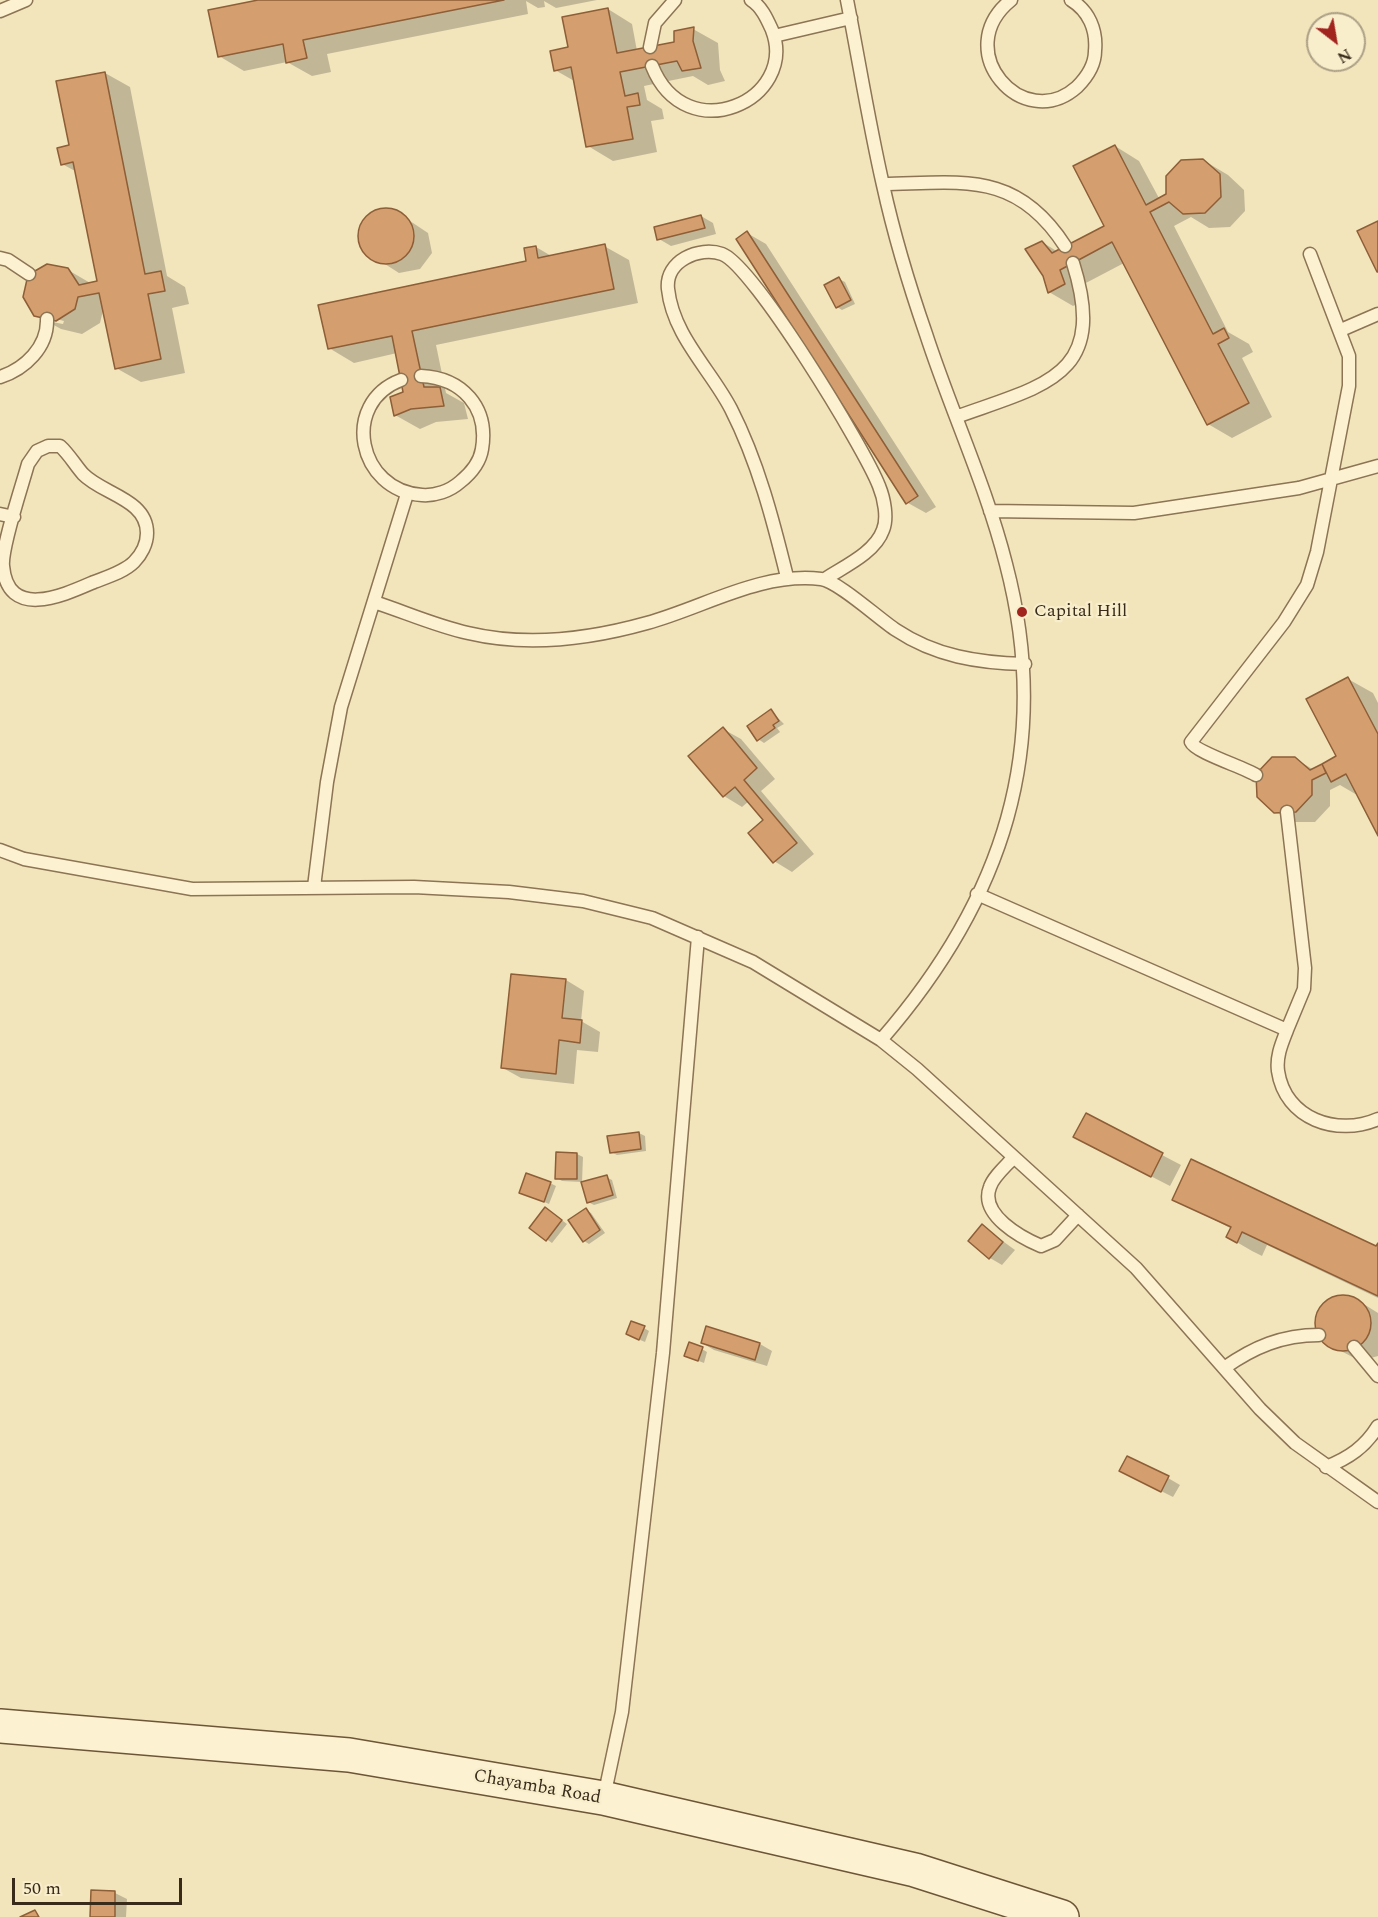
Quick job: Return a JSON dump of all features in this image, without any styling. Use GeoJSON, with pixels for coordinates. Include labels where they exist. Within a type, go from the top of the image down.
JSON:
{"type":"FeatureCollection","features":[{"type":"Feature","properties":{"kind":"main road","name":"Chayamba Road"},"geometry":{"type":"LineString","coordinates":[[0,1726],[349,1755],[603,1798],[915,1870],[1062,1917]]}},
{"type":"Feature","properties":{"kind":"lane"},"geometry":{"type":"LineString","coordinates":[[0,11],[26,0]]}},
{"type":"Feature","properties":{"kind":"lane"},"geometry":{"type":"LineString","coordinates":[[650,47],[655,23],[675,0]]}},
{"type":"Feature","properties":{"kind":"lane"},"geometry":{"type":"LineString","coordinates":[[652,66],[658,80],[670,95],[687,106],[706,111],[725,110],[744,103],[759,91],[773,65],[774,36],[767,17],[751,0]]}},
{"type":"Feature","properties":{"kind":"lane"},"geometry":{"type":"LineString","coordinates":[[847,0],[883,184],[926,335],[990,511],[1019,618],[1025,664],[1026,706],[1021,758],[1013,806],[997,852],[946,954],[915,1001],[881,1040]]}},
{"type":"Feature","properties":{"kind":"lane"},"geometry":{"type":"LineString","coordinates":[[1011,0],[992,22],[987,50],[990,64],[996,77],[1011,91],[1031,99],[1045,100],[1059,97],[1083,81],[1095,56],[1093,27],[1087,15],[1071,0]]}},
{"type":"Feature","properties":{"kind":"lane"},"geometry":{"type":"LineString","coordinates":[[774,36],[851,18]]}},
{"type":"Feature","properties":{"kind":"lane"},"geometry":{"type":"LineString","coordinates":[[883,184],[972,183],[997,188],[1018,197],[1039,213],[1065,246]]}},
{"type":"Feature","properties":{"kind":"lane"},"geometry":{"type":"LineString","coordinates":[[788,577],[771,510],[742,435],[730,408],[686,339],[668,289],[670,272],[681,259],[704,252],[723,254],[740,266],[837,409],[880,488],[885,512],[883,531],[867,551],[825,579]]}},
{"type":"Feature","properties":{"kind":"lane"},"geometry":{"type":"LineString","coordinates":[[1256,776],[1227,760],[1200,752],[1191,742],[1284,622],[1307,585],[1317,552],[1349,387],[1349,356],[1341,330],[1310,254]]}},
{"type":"Feature","properties":{"kind":"lane"},"geometry":{"type":"LineString","coordinates":[[0,258],[8,260],[29,274]]}},
{"type":"Feature","properties":{"kind":"lane"},"geometry":{"type":"LineString","coordinates":[[956,417],[1035,388],[1070,364],[1080,347],[1084,326],[1083,301],[1073,263]]}},
{"type":"Feature","properties":{"kind":"lane"},"geometry":{"type":"LineString","coordinates":[[1341,330],[1378,314]]}},
{"type":"Feature","properties":{"kind":"lane"},"geometry":{"type":"LineString","coordinates":[[0,377],[13,373],[30,361],[41,344],[47,319]]}},
{"type":"Feature","properties":{"kind":"lane"},"geometry":{"type":"LineString","coordinates":[[401,380],[393,383],[375,399],[365,420],[363,443],[371,466],[386,484],[407,494],[431,496],[454,488],[471,472],[482,451],[483,428],[476,405],[460,387],[439,377],[422,376]]}},
{"type":"Feature","properties":{"kind":"lane"},"geometry":{"type":"LineString","coordinates":[[48,446],[60,446],[84,475],[127,501],[142,516],[147,532],[144,549],[134,563],[121,571],[57,598],[37,601],[19,596],[7,583],[3,564],[14,517],[28,464],[37,451],[48,446]]}},
{"type":"Feature","properties":{"kind":"lane"},"geometry":{"type":"LineString","coordinates":[[990,511],[1134,513],[1329,482],[1378,466]]}},
{"type":"Feature","properties":{"kind":"lane"},"geometry":{"type":"LineString","coordinates":[[314,887],[327,782],[341,707],[407,494]]}},
{"type":"Feature","properties":{"kind":"lane"},"geometry":{"type":"LineString","coordinates":[[0,514],[14,517]]}},
{"type":"Feature","properties":{"kind":"lane"},"geometry":{"type":"LineString","coordinates":[[374,602],[468,633],[517,641],[586,637],[648,623],[788,577],[825,579],[896,630],[924,645],[957,658],[983,663],[1025,664]]}},
{"type":"Feature","properties":{"kind":"lane"},"geometry":{"type":"LineString","coordinates":[[1287,812],[1305,968],[1304,989],[1279,1054],[1278,1070],[1282,1084],[1299,1113],[1316,1121],[1341,1126],[1368,1124],[1378,1119]]}},
{"type":"Feature","properties":{"kind":"lane"},"geometry":{"type":"LineString","coordinates":[[0,850],[24,859],[192,889],[414,886],[509,892],[583,901],[652,918],[753,962],[881,1040],[917,1069],[1136,1268],[1281,1429],[1326,1467],[1378,1502]]}},
{"type":"Feature","properties":{"kind":"lane"},"geometry":{"type":"LineString","coordinates":[[977,894],[1287,1030]]}},
{"type":"Feature","properties":{"kind":"lane"},"geometry":{"type":"LineString","coordinates":[[603,1798],[622,1712],[663,1353],[698,937]]}},
{"type":"Feature","properties":{"kind":"lane"},"geometry":{"type":"LineString","coordinates":[[1013,1158],[990,1187],[988,1202],[997,1217],[1022,1238],[1041,1246],[1055,1240],[1078,1215]]}},
{"type":"Feature","properties":{"kind":"lane"},"geometry":{"type":"LineString","coordinates":[[1224,1368],[1248,1351],[1268,1342],[1288,1337],[1319,1335]]}},
{"type":"Feature","properties":{"kind":"lane"},"geometry":{"type":"LineString","coordinates":[[1354,1347],[1378,1376]]}},
{"type":"Feature","properties":{"kind":"lane"},"geometry":{"type":"LineString","coordinates":[[1326,1467],[1346,1459],[1364,1446],[1378,1426]]}},
{"type":"Feature","properties":{"kind":"building"},"geometry":{"type":"Polygon","coordinates":[[[258,0],[504,0],[303,40],[307,58],[286,63],[283,44],[218,57],[208,10],[258,0]]]}},
{"type":"Feature","properties":{"kind":"building"},"geometry":{"type":"Polygon","coordinates":[[[608,8],[617,53],[674,42],[674,31],[694,27],[693,41],[701,68],[682,71],[677,61],[620,72],[625,96],[638,93],[640,105],[627,107],[633,139],[586,147],[571,67],[554,71],[550,51],[568,47],[562,17],[608,8]]]}},
{"type":"Feature","properties":{"kind":"building"},"geometry":{"type":"Polygon","coordinates":[[[105,72],[145,274],[161,271],[165,291],[148,294],[161,359],[115,369],[99,293],[78,297],[75,309],[56,321],[34,316],[23,297],[28,275],[47,264],[68,268],[79,285],[97,281],[73,162],[61,165],[57,148],[69,145],[56,81],[105,72]]]}},
{"type":"Feature","properties":{"kind":"building"},"geometry":{"type":"Polygon","coordinates":[[[1115,145],[1146,205],[1166,194],[1166,176],[1181,160],[1203,159],[1220,174],[1221,197],[1205,213],[1183,214],[1169,202],[1150,212],[1213,334],[1224,328],[1229,338],[1218,344],[1249,403],[1207,425],[1112,242],[1060,270],[1065,284],[1048,293],[1043,276],[1025,249],[1042,241],[1052,253],[1104,226],[1073,166],[1115,145]]]}},
{"type":"Feature","properties":{"kind":"building"},"geometry":{"type":"Polygon","coordinates":[[[386,208],[397,210],[406,216],[412,225],[414,236],[412,247],[406,256],[397,262],[386,264],[375,262],[366,256],[360,247],[358,236],[360,225],[366,216],[375,210],[386,208]]]}},
{"type":"Feature","properties":{"kind":"building"},"geometry":{"type":"Polygon","coordinates":[[[701,215],[705,228],[657,240],[654,227],[701,215]]]}},
{"type":"Feature","properties":{"kind":"building"},"geometry":{"type":"Polygon","coordinates":[[[1378,221],[1378,272],[1377,272],[1357,231],[1378,221]]]}},
{"type":"Feature","properties":{"kind":"building"},"geometry":{"type":"Polygon","coordinates":[[[747,231],[918,496],[906,504],[736,239],[747,231]]]}},
{"type":"Feature","properties":{"kind":"building"},"geometry":{"type":"Polygon","coordinates":[[[605,244],[614,289],[412,331],[424,387],[440,387],[444,406],[411,409],[394,416],[390,397],[403,392],[392,336],[328,349],[318,305],[526,261],[524,248],[536,246],[538,258],[605,244]]]}},
{"type":"Feature","properties":{"kind":"building"},"geometry":{"type":"Polygon","coordinates":[[[839,277],[851,300],[836,308],[824,285],[839,277]]]}},
{"type":"Feature","properties":{"kind":"building"},"geometry":{"type":"Polygon","coordinates":[[[1348,677],[1378,734],[1378,836],[1346,774],[1331,782],[1322,764],[1336,756],[1306,699],[1348,677]]]}},
{"type":"Feature","properties":{"kind":"building"},"geometry":{"type":"Polygon","coordinates":[[[771,709],[779,721],[773,725],[775,728],[757,741],[747,726],[771,709]]]}},
{"type":"Feature","properties":{"kind":"building"},"geometry":{"type":"Polygon","coordinates":[[[723,727],[757,768],[744,780],[797,843],[773,863],[748,833],[763,820],[735,787],[723,797],[688,756],[723,727]]]}},
{"type":"Feature","properties":{"kind":"building"},"geometry":{"type":"Polygon","coordinates":[[[1272,757],[1295,757],[1310,770],[1322,764],[1326,773],[1312,780],[1312,795],[1296,812],[1274,813],[1257,797],[1256,774],[1272,757]]]}},
{"type":"Feature","properties":{"kind":"building"},"geometry":{"type":"Polygon","coordinates":[[[511,974],[566,979],[562,1018],[582,1020],[580,1043],[559,1040],[556,1074],[501,1068],[511,974]]]}},
{"type":"Feature","properties":{"kind":"building"},"geometry":{"type":"Polygon","coordinates":[[[1086,1113],[1163,1153],[1151,1177],[1073,1137],[1086,1113]]]}},
{"type":"Feature","properties":{"kind":"building"},"geometry":{"type":"Polygon","coordinates":[[[639,1132],[641,1149],[610,1153],[607,1136],[639,1132]]]}},
{"type":"Feature","properties":{"kind":"building"},"geometry":{"type":"Polygon","coordinates":[[[556,1152],[577,1153],[577,1179],[555,1179],[556,1152]]]}},
{"type":"Feature","properties":{"kind":"building"},"geometry":{"type":"Polygon","coordinates":[[[1191,1159],[1376,1246],[1378,1243],[1378,1296],[1242,1232],[1237,1243],[1226,1237],[1231,1227],[1172,1200],[1191,1159]]]}},
{"type":"Feature","properties":{"kind":"building"},"geometry":{"type":"Polygon","coordinates":[[[526,1173],[551,1182],[544,1202],[519,1193],[526,1173]]]}},
{"type":"Feature","properties":{"kind":"building"},"geometry":{"type":"Polygon","coordinates":[[[607,1175],[613,1195],[587,1203],[581,1182],[607,1175]]]}},
{"type":"Feature","properties":{"kind":"building"},"geometry":{"type":"Polygon","coordinates":[[[545,1207],[562,1220],[546,1241],[529,1228],[545,1207]]]}},
{"type":"Feature","properties":{"kind":"building"},"geometry":{"type":"Polygon","coordinates":[[[586,1208],[600,1230],[583,1242],[568,1220],[586,1208]]]}},
{"type":"Feature","properties":{"kind":"building"},"geometry":{"type":"Polygon","coordinates":[[[982,1224],[1003,1242],[989,1259],[968,1241],[982,1224]]]}},
{"type":"Feature","properties":{"kind":"building"},"geometry":{"type":"Polygon","coordinates":[[[1343,1295],[1354,1297],[1363,1303],[1369,1312],[1371,1323],[1369,1334],[1363,1343],[1354,1349],[1343,1351],[1332,1349],[1323,1343],[1317,1334],[1315,1323],[1317,1312],[1323,1303],[1332,1297],[1343,1295]]]}},
{"type":"Feature","properties":{"kind":"building"},"geometry":{"type":"Polygon","coordinates":[[[631,1321],[645,1326],[639,1340],[626,1334],[631,1321]]]}},
{"type":"Feature","properties":{"kind":"building"},"geometry":{"type":"Polygon","coordinates":[[[706,1326],[760,1343],[755,1360],[701,1343],[706,1326]]]}},
{"type":"Feature","properties":{"kind":"building"},"geometry":{"type":"Polygon","coordinates":[[[689,1342],[703,1347],[698,1361],[684,1356],[689,1342]]]}},
{"type":"Feature","properties":{"kind":"building"},"geometry":{"type":"Polygon","coordinates":[[[1127,1456],[1169,1476],[1161,1492],[1119,1471],[1127,1456]]]}},
{"type":"Feature","properties":{"kind":"building"},"geometry":{"type":"Polygon","coordinates":[[[91,1890],[115,1891],[115,1917],[90,1917],[91,1890]]]}},
{"type":"Feature","properties":{"kind":"building"},"geometry":{"type":"Polygon","coordinates":[[[35,1910],[39,1917],[20,1917],[35,1910]]]}},
{"type":"Feature","properties":{"kind":"place","name":"Capital Hill"},"geometry":{"type":"Point","coordinates":[1022,612]}}]}
